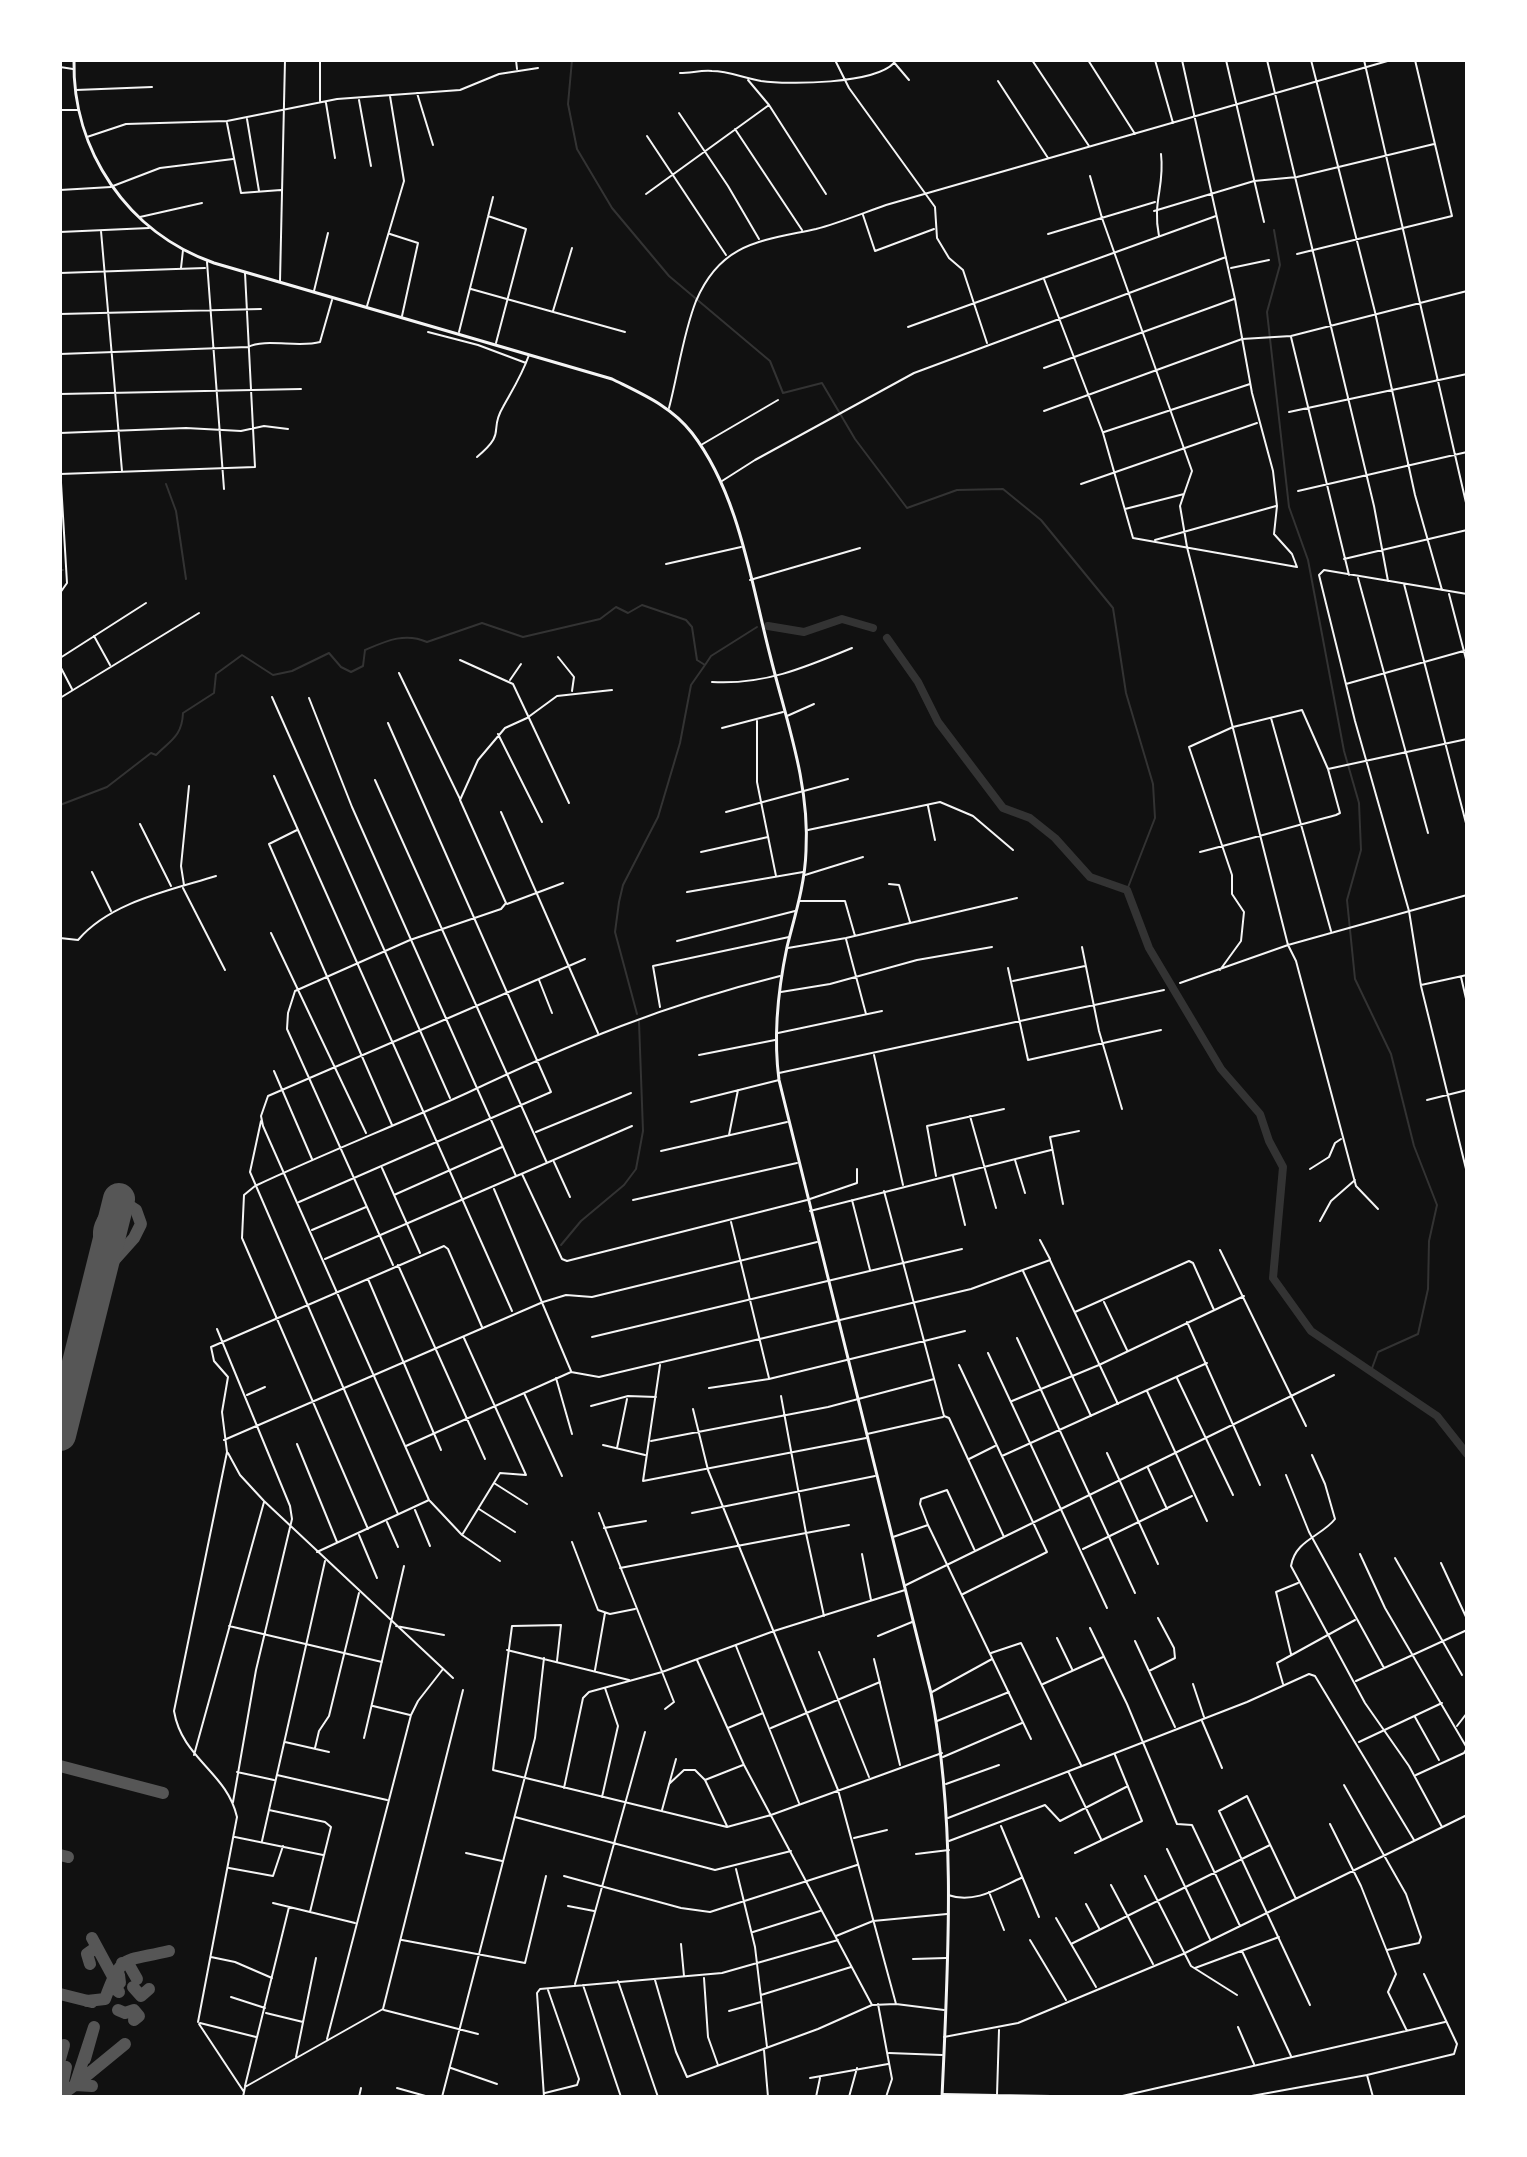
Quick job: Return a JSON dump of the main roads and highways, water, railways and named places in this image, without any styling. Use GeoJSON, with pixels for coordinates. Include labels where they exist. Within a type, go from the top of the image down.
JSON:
{"type":"FeatureCollection","features":[{"type":"Feature","properties":{"kind":"highway"},"geometry":{"type":"LineString","coordinates":[[74,60],[78,110],[86,137],[112,186],[150,228],[183,250],[207,261],[612,379],[669,409],[700,445],[721,482],[750,580],[804,792],[807,831],[804,874],[781,976],[776,1034],[779,1080],[797,1163],[931,1693],[946,1784],[949,1850],[942,2095]]}},
{"type":"Feature","properties":{"kind":"waterway"},"geometry":{"type":"LineString","coordinates":[[572,60],[568,104],[577,149],[612,208],[669,276],[770,361],[783,393],[822,383],[855,439],[907,508],[957,490],[1003,489],[1041,520],[1113,608],[1126,693],[1153,784],[1155,818],[1127,890]]}},
{"type":"Feature","properties":{"kind":"waterway"},"geometry":{"type":"LineString","coordinates":[[1274,230],[1280,265],[1267,312],[1289,507],[1308,560],[1344,751],[1359,803],[1361,850],[1347,900],[1355,979],[1391,1054],[1414,1146],[1437,1205],[1429,1241],[1428,1289],[1418,1334],[1378,1352],[1371,1371]]}},
{"type":"Feature","properties":{"kind":"waterway"},"geometry":{"type":"LineString","coordinates":[[166,484],[176,511],[186,579]]}},
{"type":"Feature","properties":{"kind":"waterway"},"geometry":{"type":"LineString","coordinates":[[60,805],[107,787],[151,753],[156,755],[178,732],[183,713],[214,693],[216,674],[242,655],[273,675],[292,671],[329,653],[341,667],[351,672],[363,666],[365,650],[396,639],[411,638],[427,642],[482,623],[523,637],[600,619],[616,607],[628,613],[642,605],[686,620],[692,627],[697,660],[705,665],[711,656],[757,627]]}},
{"type":"Feature","properties":{"kind":"waterway"},"geometry":{"type":"LineString","coordinates":[[768,626],[804,632],[842,619],[873,628]]}},
{"type":"Feature","properties":{"kind":"waterway"},"geometry":{"type":"LineString","coordinates":[[887,638],[918,682],[938,722],[1003,808],[1030,818],[1055,838],[1090,877],[1127,890],[1149,948],[1221,1069],[1260,1114],[1269,1141],[1283,1167],[1273,1278],[1311,1331],[1437,1416],[1467,1454]]}},
{"type":"Feature","properties":{"kind":"waterway"},"geometry":{"type":"LineString","coordinates":[[637,1014],[615,932],[619,902],[623,885],[658,817],[680,743],[691,685],[705,665]]}},
{"type":"Feature","properties":{"kind":"waterway"},"geometry":{"type":"LineString","coordinates":[[561,1245],[581,1221],[624,1185],[636,1169],[643,1131],[639,1022]]}}]}
